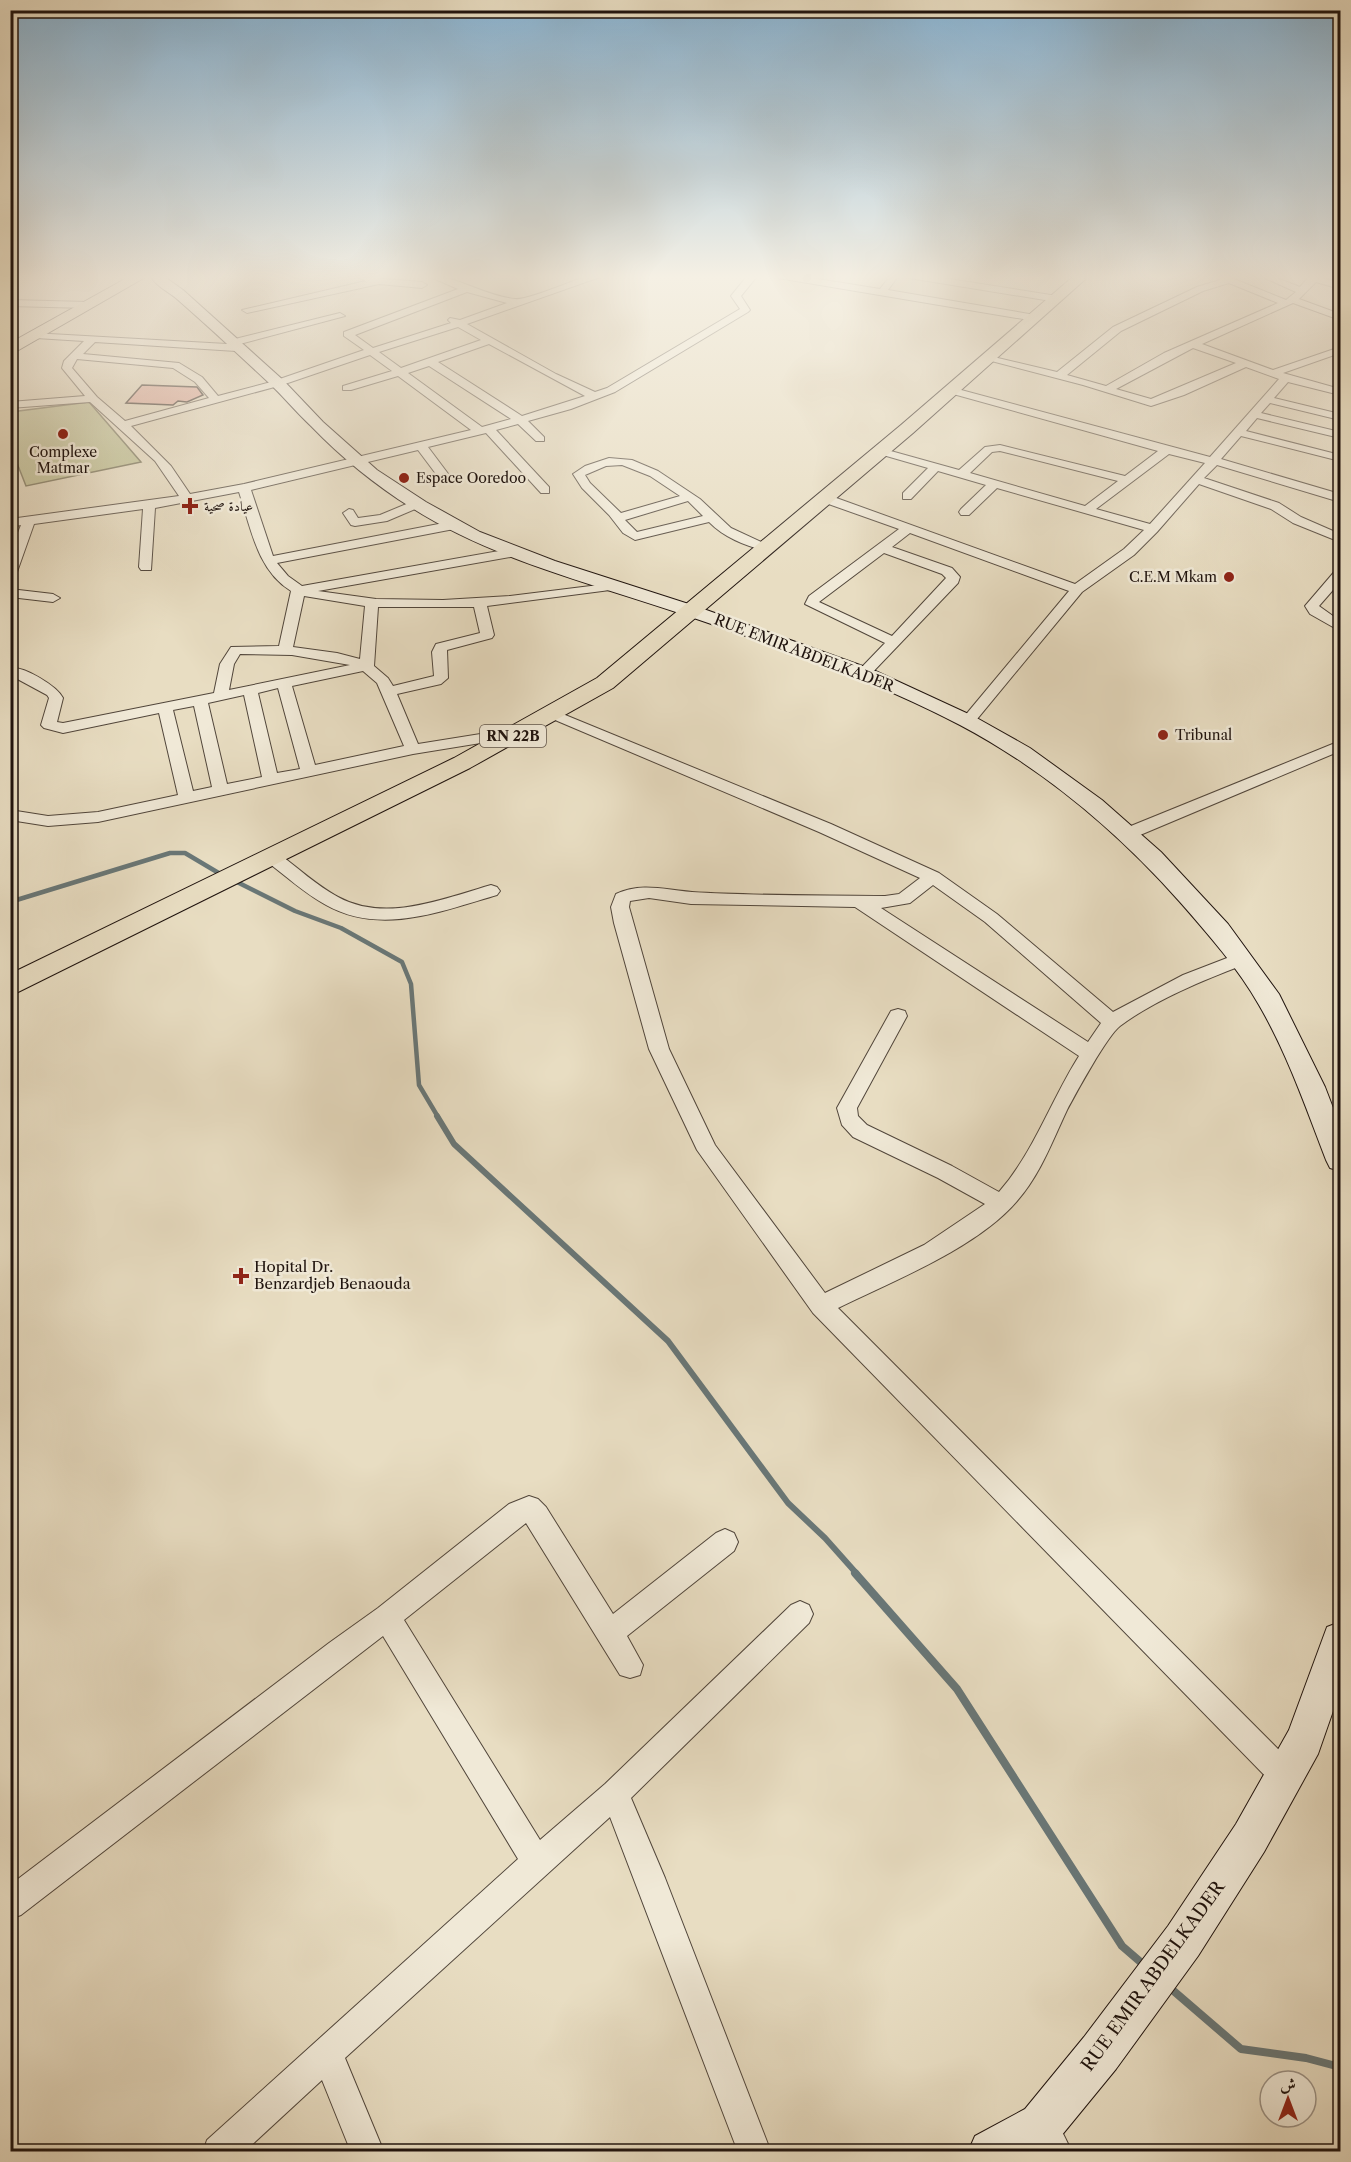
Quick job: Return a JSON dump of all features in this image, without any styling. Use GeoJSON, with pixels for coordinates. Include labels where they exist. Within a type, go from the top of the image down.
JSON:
{"type":"FeatureCollection","features":[{"type":"Feature","properties":{"kind":"main road","name":"RUE EMIR ABDELKADER"},"geometry":{"type":"LineString","coordinates":[[270,376],[318,425],[371,472],[416,504],[474,536],[610,586],[691,611],[864,673],[968,722],[1022,753],[1094,805],[1161,865],[1219,930],[1270,1001],[1311,1087],[1341,1160]]}},
{"type":"Feature","properties":{"kind":"main road","name":"RN 22B"},"geometry":{"type":"LineString","coordinates":[[10,986],[520,732],[605,683],[965,376]]}},
{"type":"Feature","properties":{"kind":"main road","name":"RUE EMIR ABDELKADER"},"geometry":{"type":"LineString","coordinates":[[991,2151],[1049,2138],[1100,2053],[1183,1941],[1250,1838],[1304,1740],[1341,1640]]}},
{"type":"Feature","properties":{"kind":"street"},"geometry":{"type":"LineString","coordinates":[[74,376],[93,399],[161,460],[178,479],[187,499]]}},
{"type":"Feature","properties":{"kind":"street"},"geometry":{"type":"LineString","coordinates":[[193,376],[208,389],[216,401]]}},
{"type":"Feature","properties":{"kind":"street"},"geometry":{"type":"LineString","coordinates":[[123,425],[216,401],[291,376]]}},
{"type":"Feature","properties":{"kind":"street"},"geometry":{"type":"LineString","coordinates":[[347,388],[388,376]]}},
{"type":"Feature","properties":{"kind":"street"},"geometry":{"type":"LineString","coordinates":[[407,376],[485,430],[546,490]]}},
{"type":"Feature","properties":{"kind":"street"},"geometry":{"type":"LineString","coordinates":[[452,376],[520,420],[540,439]]}},
{"type":"Feature","properties":{"kind":"street"},"geometry":{"type":"LineString","coordinates":[[552,376],[597,397]]}},
{"type":"Feature","properties":{"kind":"street"},"geometry":{"type":"LineString","coordinates":[[10,524],[149,505],[244,488],[520,420],[597,397],[633,376]]}},
{"type":"Feature","properties":{"kind":"street"},"geometry":{"type":"LineString","coordinates":[[1059,376],[1147,402],[1159,402],[1217,376]]}},
{"type":"Feature","properties":{"kind":"street"},"geometry":{"type":"LineString","coordinates":[[1108,389],[1131,376]]}},
{"type":"Feature","properties":{"kind":"street"},"geometry":{"type":"LineString","coordinates":[[968,722],[1077,589],[1129,552],[1153,529],[1266,399],[1280,376],[1341,392]]}},
{"type":"Feature","properties":{"kind":"street"},"geometry":{"type":"LineString","coordinates":[[950,390],[1341,498]]}},
{"type":"Feature","properties":{"kind":"street"},"geometry":{"type":"LineString","coordinates":[[10,405],[93,399]]}},
{"type":"Feature","properties":{"kind":"street"},"geometry":{"type":"LineString","coordinates":[[1266,399],[1341,417]]}},
{"type":"Feature","properties":{"kind":"street"},"geometry":{"type":"LineString","coordinates":[[1253,414],[1341,435]]}},
{"type":"Feature","properties":{"kind":"street"},"geometry":{"type":"LineString","coordinates":[[1237,432],[1341,458]]}},
{"type":"Feature","properties":{"kind":"street"},"geometry":{"type":"LineString","coordinates":[[420,445],[446,480]]}},
{"type":"Feature","properties":{"kind":"street"},"geometry":{"type":"LineString","coordinates":[[962,474],[989,449],[1000,448],[1127,480]]}},
{"type":"Feature","properties":{"kind":"street"},"geometry":{"type":"LineString","coordinates":[[1087,510],[1168,449]]}},
{"type":"Feature","properties":{"kind":"street"},"geometry":{"type":"LineString","coordinates":[[880,451],[1153,529]]}},
{"type":"Feature","properties":{"kind":"street"},"geometry":{"type":"LineString","coordinates":[[712,517],[634,536],[583,483],[579,474],[607,463],[627,462],[689,496],[729,532],[766,547]]}},
{"type":"Feature","properties":{"kind":"street"},"geometry":{"type":"LineString","coordinates":[[907,496],[936,467]]}},
{"type":"Feature","properties":{"kind":"street"},"geometry":{"type":"LineString","coordinates":[[1197,480],[1275,506],[1297,520],[1341,538]]}},
{"type":"Feature","properties":{"kind":"street"},"geometry":{"type":"LineString","coordinates":[[965,512],[993,483]]}},
{"type":"Feature","properties":{"kind":"street"},"geometry":{"type":"LineString","coordinates":[[244,488],[269,561],[284,580],[298,591],[372,603],[480,604],[525,600],[610,586]]}},
{"type":"Feature","properties":{"kind":"street"},"geometry":{"type":"LineString","coordinates":[[618,518],[689,496]]}},
{"type":"Feature","properties":{"kind":"street"},"geometry":{"type":"LineString","coordinates":[[824,498],[1077,589]]}},
{"type":"Feature","properties":{"kind":"street"},"geometry":{"type":"LineString","coordinates":[[349,513],[355,522],[383,518],[416,504]]}},
{"type":"Feature","properties":{"kind":"street"},"geometry":{"type":"LineString","coordinates":[[146,567],[149,505]]}},
{"type":"Feature","properties":{"kind":"street"},"geometry":{"type":"LineString","coordinates":[[10,572],[29,521]]}},
{"type":"Feature","properties":{"kind":"street"},"geometry":{"type":"LineString","coordinates":[[269,561],[454,525]]}},
{"type":"Feature","properties":{"kind":"street"},"geometry":{"type":"LineString","coordinates":[[893,642],[812,604],[814,599],[909,528]]}},
{"type":"Feature","properties":{"kind":"street"},"geometry":{"type":"LineString","coordinates":[[864,673],[951,583],[952,577],[947,572],[882,548]]}},
{"type":"Feature","properties":{"kind":"street"},"geometry":{"type":"LineString","coordinates":[[298,591],[516,552]]}},
{"type":"Feature","properties":{"kind":"street"},"geometry":{"type":"LineString","coordinates":[[1337,582],[1312,608],[1341,627]]}},
{"type":"Feature","properties":{"kind":"street"},"geometry":{"type":"LineString","coordinates":[[285,650],[298,591]]}},
{"type":"Feature","properties":{"kind":"street"},"geometry":{"type":"LineString","coordinates":[[10,593],[52,598]]}},
{"type":"Feature","properties":{"kind":"street"},"geometry":{"type":"LineString","coordinates":[[367,666],[372,603]]}},
{"type":"Feature","properties":{"kind":"street"},"geometry":{"type":"LineString","coordinates":[[388,692],[436,681],[441,678],[439,652],[441,647],[487,635],[480,604]]}},
{"type":"Feature","properties":{"kind":"street"},"geometry":{"type":"LineString","coordinates":[[221,695],[231,653],[236,650],[285,650],[328,655],[367,666],[382,679],[413,749]]}},
{"type":"Feature","properties":{"kind":"street"},"geometry":{"type":"LineString","coordinates":[[14,671],[54,692],[56,698],[49,725],[54,728],[367,666]]}},
{"type":"Feature","properties":{"kind":"street"},"geometry":{"type":"LineString","coordinates":[[284,684],[309,773]]}},
{"type":"Feature","properties":{"kind":"street"},"geometry":{"type":"LineString","coordinates":[[250,690],[271,781]]}},
{"type":"Feature","properties":{"kind":"street"},"geometry":{"type":"LineString","coordinates":[[200,700],[221,791]]}},
{"type":"Feature","properties":{"kind":"street"},"geometry":{"type":"LineString","coordinates":[[165,707],[187,798]]}},
{"type":"Feature","properties":{"kind":"street"},"geometry":{"type":"LineString","coordinates":[[553,714],[825,828],[933,877],[991,918],[1112,1022]]}},
{"type":"Feature","properties":{"kind":"street"},"geometry":{"type":"LineString","coordinates":[[10,815],[48,820],[98,817],[413,749],[520,732]]}},
{"type":"Feature","properties":{"kind":"street"},"geometry":{"type":"LineString","coordinates":[[1127,834],[1341,746]]}},
{"type":"Feature","properties":{"kind":"street"},"geometry":{"type":"LineString","coordinates":[[263,862],[337,904],[355,912],[381,916],[403,914],[491,891]]}},
{"type":"Feature","properties":{"kind":"street"},"geometry":{"type":"LineString","coordinates":[[933,877],[904,899],[885,903],[773,898],[691,898],[649,892],[633,893],[622,898],[620,908],[659,1049],[707,1150],[821,1306],[1284,1775]]}},
{"type":"Feature","properties":{"kind":"street"},"geometry":{"type":"LineString","coordinates":[[861,903],[1090,1053]]}},
{"type":"Feature","properties":{"kind":"street"},"geometry":{"type":"LineString","coordinates":[[821,1306],[956,1238],[1001,1203],[1023,1178],[1061,1102],[1090,1053],[1112,1022],[1175,984],[1240,959]]}},
{"type":"Feature","properties":{"kind":"street"},"geometry":{"type":"LineString","coordinates":[[898,1016],[847,1108],[849,1119],[860,1131],[945,1172],[1001,1203]]}},
{"type":"Feature","properties":{"kind":"street"},"geometry":{"type":"LineString","coordinates":[[10,1904],[338,1652],[387,1617],[518,1513],[529,1508],[537,1516],[630,1665]]}},
{"type":"Feature","properties":{"kind":"street"},"geometry":{"type":"LineString","coordinates":[[611,1632],[724,1542]]}},
{"type":"Feature","properties":{"kind":"street"},"geometry":{"type":"LineString","coordinates":[[219,2151],[615,1794],[800,1614]]}},
{"type":"Feature","properties":{"kind":"street"},"geometry":{"type":"LineString","coordinates":[[387,1617],[537,1862]]}},
{"type":"Feature","properties":{"kind":"street"},"geometry":{"type":"LineString","coordinates":[[615,1794],[650,1878],[755,2151]]}},
{"type":"Feature","properties":{"kind":"street"},"geometry":{"type":"LineString","coordinates":[[327,2053],[368,2151]]}},
{"type":"Feature","properties":{"kind":"green space","name":"Complexe Matmar"},"geometry":{"type":"Polygon","coordinates":[[[89,402],[141,462],[26,486],[15,458],[11,455],[11,412],[89,402]]]}},
{"type":"Feature","properties":{"kind":"building"},"geometry":{"type":"Polygon","coordinates":[[[142,385],[197,387],[203,395],[187,402],[178,401],[173,405],[126,403],[142,385]]]}},
{"type":"Feature","properties":{"kind":"waterway"},"geometry":{"type":"LineString","coordinates":[[10,902],[170,853],[185,853],[222,875]]}},
{"type":"Feature","properties":{"kind":"waterway"},"geometry":{"type":"LineString","coordinates":[[233,880],[295,911],[341,928],[402,962],[411,984],[419,1085],[438,1117]]}},
{"type":"Feature","properties":{"kind":"waterway"},"geometry":{"type":"LineString","coordinates":[[437,1116],[454,1144],[668,1341],[788,1503],[825,1538],[857,1574]]}},
{"type":"Feature","properties":{"kind":"waterway"},"geometry":{"type":"LineString","coordinates":[[855,1573],[957,1689],[1122,1946],[1144,1965]]}},
{"type":"Feature","properties":{"kind":"waterway"},"geometry":{"type":"LineString","coordinates":[[1169,1987],[1241,2049],[1306,2058],[1340,2067]]}},
{"type":"Feature","properties":{"kind":"place","name":"Complexe Matmar"},"geometry":{"type":"Point","coordinates":[63,434]}},
{"type":"Feature","properties":{"kind":"place","name":"Espace Ooredoo"},"geometry":{"type":"Point","coordinates":[404,478]}},
{"type":"Feature","properties":{"kind":"place","name":"عيادة صحية"},"geometry":{"type":"Point","coordinates":[190,506]}},
{"type":"Feature","properties":{"kind":"place","name":"C.E.M Mkam"},"geometry":{"type":"Point","coordinates":[1229,577]}},
{"type":"Feature","properties":{"kind":"place","name":"Tribunal"},"geometry":{"type":"Point","coordinates":[1163,735]}},
{"type":"Feature","properties":{"kind":"place","name":"Hopital Dr. Benzardjeb Benaouda"},"geometry":{"type":"Point","coordinates":[241,1276]}}]}
